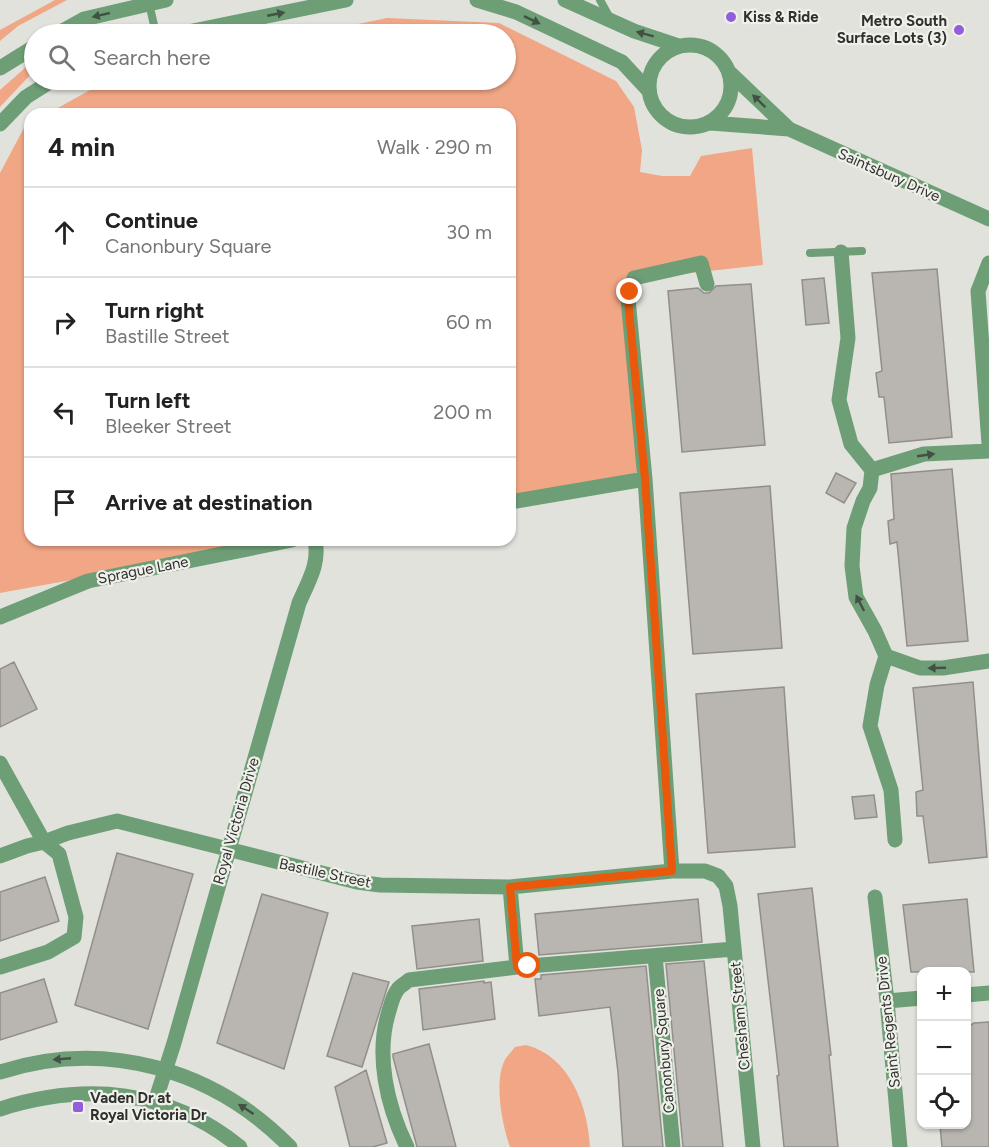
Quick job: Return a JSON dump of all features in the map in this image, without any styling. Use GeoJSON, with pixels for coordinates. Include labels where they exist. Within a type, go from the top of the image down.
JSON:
{"type":"FeatureCollection","features":[{"type":"Feature","properties":{"kind":"street"},"geometry":{"type":"LineString","coordinates":[[75,24],[84,19],[149,2],[166,0]]}},
{"type":"Feature","properties":{"kind":"street"},"geometry":{"type":"LineString","coordinates":[[218,24],[298,4],[346,0]]}},
{"type":"Feature","properties":{"kind":"street"},"geometry":{"type":"LineString","coordinates":[[477,0],[516,12],[622,62],[649,91]]}},
{"type":"Feature","properties":{"kind":"street"},"geometry":{"type":"LineString","coordinates":[[565,0],[634,31],[679,46],[703,46],[728,65],[732,90],[729,103],[710,123],[698,127],[684,127],[671,123],[660,115],[649,91],[654,65],[663,54],[679,46]]}},
{"type":"Feature","properties":{"kind":"street"},"geometry":{"type":"LineString","coordinates":[[0,68],[24,53]]}},
{"type":"Feature","properties":{"kind":"street","name":"Saintsbury Drive"},"geometry":{"type":"LineString","coordinates":[[730,73],[789,129],[989,219]]}},
{"type":"Feature","properties":{"kind":"street"},"geometry":{"type":"LineString","coordinates":[[0,124],[26,97],[37,90]]}},
{"type":"Feature","properties":{"kind":"street","name":"Saintsbury Drive"},"geometry":{"type":"LineString","coordinates":[[710,123],[789,129]]}},
{"type":"Feature","properties":{"kind":"street"},"geometry":{"type":"LineString","coordinates":[[841,252],[848,338],[839,400],[851,444],[872,470],[870,488],[854,528],[852,566],[856,597],[886,656],[877,685],[870,726],[891,790],[895,840]]}},
{"type":"Feature","properties":{"kind":"street"},"geometry":{"type":"LineString","coordinates":[[672,871],[645,479],[628,300],[634,278],[701,263],[707,284]]}},
{"type":"Feature","properties":{"kind":"street"},"geometry":{"type":"LineString","coordinates":[[989,263],[978,291],[989,444]]}},
{"type":"Feature","properties":{"kind":"street"},"geometry":{"type":"LineString","coordinates":[[872,470],[924,454],[989,451]]}},
{"type":"Feature","properties":{"kind":"street"},"geometry":{"type":"LineString","coordinates":[[516,501],[645,479]]}},
{"type":"Feature","properties":{"kind":"street","name":"Sprague Lane"},"geometry":{"type":"LineString","coordinates":[[0,617],[88,581],[262,546]]}},
{"type":"Feature","properties":{"kind":"street","name":"Royal Victoria Drive"},"geometry":{"type":"LineString","coordinates":[[155,1102],[166,1071],[299,603],[315,569],[316,546]]}},
{"type":"Feature","properties":{"kind":"street"},"geometry":{"type":"LineString","coordinates":[[886,656],[920,668],[943,668],[989,661]]}},
{"type":"Feature","properties":{"kind":"street"},"geometry":{"type":"LineString","coordinates":[[0,763],[44,842],[59,854],[76,917],[74,937],[48,952],[0,967]]}},
{"type":"Feature","properties":{"kind":"street","name":"Bastille Street"},"geometry":{"type":"LineString","coordinates":[[0,856],[68,833],[117,821],[228,851],[357,882],[380,885],[510,887],[672,871],[705,871],[718,876],[726,886]]}},
{"type":"Feature","properties":{"kind":"street","name":"Chesham Street"},"geometry":{"type":"LineString","coordinates":[[726,886],[753,1147]]}},
{"type":"Feature","properties":{"kind":"street"},"geometry":{"type":"LineString","coordinates":[[510,887],[517,967]]}},
{"type":"Feature","properties":{"kind":"street","name":"Saint Regents Drive"},"geometry":{"type":"LineString","coordinates":[[875,897],[900,1147]]}},
{"type":"Feature","properties":{"kind":"street"},"geometry":{"type":"LineString","coordinates":[[407,1147],[389,1100],[383,1036],[398,989],[409,980],[517,967],[734,950]]}},
{"type":"Feature","properties":{"kind":"street","name":"Canonbury Square"},"geometry":{"type":"LineString","coordinates":[[655,956],[673,1147]]}},
{"type":"Feature","properties":{"kind":"street"},"geometry":{"type":"LineString","coordinates":[[971,995],[989,993]]}},
{"type":"Feature","properties":{"kind":"street"},"geometry":{"type":"LineString","coordinates":[[887,1001],[917,998]]}},
{"type":"Feature","properties":{"kind":"street"},"geometry":{"type":"LineString","coordinates":[[0,1072],[48,1061],[91,1058],[130,1062],[166,1071],[197,1081],[251,1111],[290,1147]]}},
{"type":"Feature","properties":{"kind":"street"},"geometry":{"type":"LineString","coordinates":[[0,1109],[34,1099],[72,1093],[110,1094],[155,1102],[186,1114],[240,1147]]}},
{"type":"Feature","properties":{"kind":"lane"},"geometry":{"type":"LineString","coordinates":[[600,0],[611,21]]}},
{"type":"Feature","properties":{"kind":"lane"},"geometry":{"type":"LineString","coordinates":[[149,2],[154,24]]}},
{"type":"Feature","properties":{"kind":"lane"},"geometry":{"type":"LineString","coordinates":[[810,253],[862,251]]}},
{"type":"Feature","properties":{"kind":"shaded area"},"geometry":{"type":"Polygon","coordinates":[[[55,0],[67,0],[18,26],[0,41],[0,30],[55,0]]]}},
{"type":"Feature","properties":{"kind":"shaded area"},"geometry":{"type":"Polygon","coordinates":[[[387,18],[501,24],[358,24],[387,18]]]}},
{"type":"Feature","properties":{"kind":"shaded area"},"geometry":{"type":"Polygon","coordinates":[[[516,31],[616,81],[634,107],[642,150],[640,172],[662,176],[690,176],[701,156],[752,148],[763,265],[629,280],[641,467],[628,481],[516,500],[516,108],[58,108],[90,90],[516,90],[516,31]]]}},
{"type":"Feature","properties":{"kind":"shaded area"},"geometry":{"type":"Polygon","coordinates":[[[24,69],[24,82],[0,107],[0,90],[24,69]]]}},
{"type":"Feature","properties":{"kind":"shaded area"},"geometry":{"type":"Polygon","coordinates":[[[24,128],[24,546],[257,546],[0,593],[0,173],[24,128]]]}},
{"type":"Feature","properties":{"kind":"shaded area"},"geometry":{"type":"Polygon","coordinates":[[[526,1045],[554,1060],[574,1085],[585,1116],[590,1147],[510,1147],[500,1102],[500,1078],[507,1057],[515,1047],[526,1045]]]}},
{"type":"Feature","properties":{"kind":"building"},"geometry":{"type":"Polygon","coordinates":[[[937,269],[952,437],[889,443],[884,397],[879,397],[876,373],[882,371],[872,273],[937,269]]]}},
{"type":"Feature","properties":{"kind":"building"},"geometry":{"type":"Polygon","coordinates":[[[824,278],[829,323],[806,325],[802,280],[824,278]]]}},
{"type":"Feature","properties":{"kind":"building"},"geometry":{"type":"Polygon","coordinates":[[[751,284],[765,445],[682,452],[668,291],[698,288],[704,293],[709,293],[716,286],[751,284]]]}},
{"type":"Feature","properties":{"kind":"building"},"geometry":{"type":"Polygon","coordinates":[[[952,469],[968,641],[907,646],[897,542],[890,544],[888,521],[894,519],[891,474],[952,469]]]}},
{"type":"Feature","properties":{"kind":"building"},"geometry":{"type":"Polygon","coordinates":[[[836,473],[856,483],[844,503],[826,493],[836,473]]]}},
{"type":"Feature","properties":{"kind":"building"},"geometry":{"type":"Polygon","coordinates":[[[770,486],[782,648],[693,654],[680,493],[770,486]]]}},
{"type":"Feature","properties":{"kind":"building"},"geometry":{"type":"Polygon","coordinates":[[[14,662],[37,709],[0,727],[0,669],[14,662]]]}},
{"type":"Feature","properties":{"kind":"building"},"geometry":{"type":"Polygon","coordinates":[[[973,682],[987,857],[929,863],[923,816],[917,816],[916,792],[923,790],[913,688],[973,682]]]}},
{"type":"Feature","properties":{"kind":"building"},"geometry":{"type":"Polygon","coordinates":[[[784,687],[795,847],[708,853],[696,694],[784,687]]]}},
{"type":"Feature","properties":{"kind":"building"},"geometry":{"type":"Polygon","coordinates":[[[874,795],[877,817],[855,819],[852,797],[874,795]]]}},
{"type":"Feature","properties":{"kind":"building"},"geometry":{"type":"Polygon","coordinates":[[[117,853],[193,874],[148,1029],[75,1005],[117,853]]]}},
{"type":"Feature","properties":{"kind":"building"},"geometry":{"type":"Polygon","coordinates":[[[45,877],[59,921],[0,941],[0,892],[45,877]]]}},
{"type":"Feature","properties":{"kind":"building"},"geometry":{"type":"Polygon","coordinates":[[[812,888],[831,1055],[829,1055],[838,1147],[784,1147],[777,1076],[779,1075],[758,894],[812,888]]]}},
{"type":"Feature","properties":{"kind":"building"},"geometry":{"type":"Polygon","coordinates":[[[262,894],[328,913],[284,1069],[217,1043],[262,894]]]}},
{"type":"Feature","properties":{"kind":"building"},"geometry":{"type":"Polygon","coordinates":[[[698,899],[702,942],[539,955],[535,914],[698,899]]]}},
{"type":"Feature","properties":{"kind":"building"},"geometry":{"type":"Polygon","coordinates":[[[967,899],[974,972],[971,972],[971,967],[917,967],[917,972],[911,972],[903,905],[967,899]]]}},
{"type":"Feature","properties":{"kind":"building"},"geometry":{"type":"Polygon","coordinates":[[[479,919],[483,961],[417,969],[412,926],[479,919]]]}},
{"type":"Feature","properties":{"kind":"building"},"geometry":{"type":"Polygon","coordinates":[[[704,961],[723,1147],[683,1147],[666,964],[704,961]]]}},
{"type":"Feature","properties":{"kind":"building"},"geometry":{"type":"Polygon","coordinates":[[[646,966],[663,1147],[623,1147],[618,1072],[610,1007],[539,1016],[535,979],[541,979],[541,975],[646,966]]]}},
{"type":"Feature","properties":{"kind":"building"},"geometry":{"type":"Polygon","coordinates":[[[353,973],[389,982],[362,1067],[327,1056],[353,973]]]}},
{"type":"Feature","properties":{"kind":"building"},"geometry":{"type":"Polygon","coordinates":[[[44,979],[57,1022],[0,1040],[0,993],[44,979]]]}},
{"type":"Feature","properties":{"kind":"building"},"geometry":{"type":"Polygon","coordinates":[[[484,981],[484,983],[491,982],[495,1019],[423,1030],[419,989],[484,981]]]}},
{"type":"Feature","properties":{"kind":"building"},"geometry":{"type":"Polygon","coordinates":[[[989,1022],[989,1147],[942,1147],[940,1129],[971,1129],[971,1025],[989,1022]]]}},
{"type":"Feature","properties":{"kind":"building"},"geometry":{"type":"Polygon","coordinates":[[[429,1044],[456,1147],[417,1147],[393,1057],[393,1054],[429,1044]]]}},
{"type":"Feature","properties":{"kind":"building"},"geometry":{"type":"Polygon","coordinates":[[[366,1070],[387,1143],[373,1147],[350,1147],[335,1087],[366,1070]]]}},
{"type":"Feature","properties":{"kind":"place","name":"Kiss & Ride"},"geometry":{"type":"Point","coordinates":[731,17]}},
{"type":"Feature","properties":{"kind":"place","name":"Metro South Surface Lots (3)"},"geometry":{"type":"Point","coordinates":[959,30]}},
{"type":"Feature","properties":{"kind":"place","name":"Vaden Dr at Royal Victoria Dr"},"geometry":{"type":"Point","coordinates":[78,1107]}},
{"type":"Feature","properties":{"kind":"route"},"geometry":{"type":"LineString","coordinates":[[528,966],[517,967],[510,887],[672,871],[645,479],[628,300],[630,292]]}}]}
